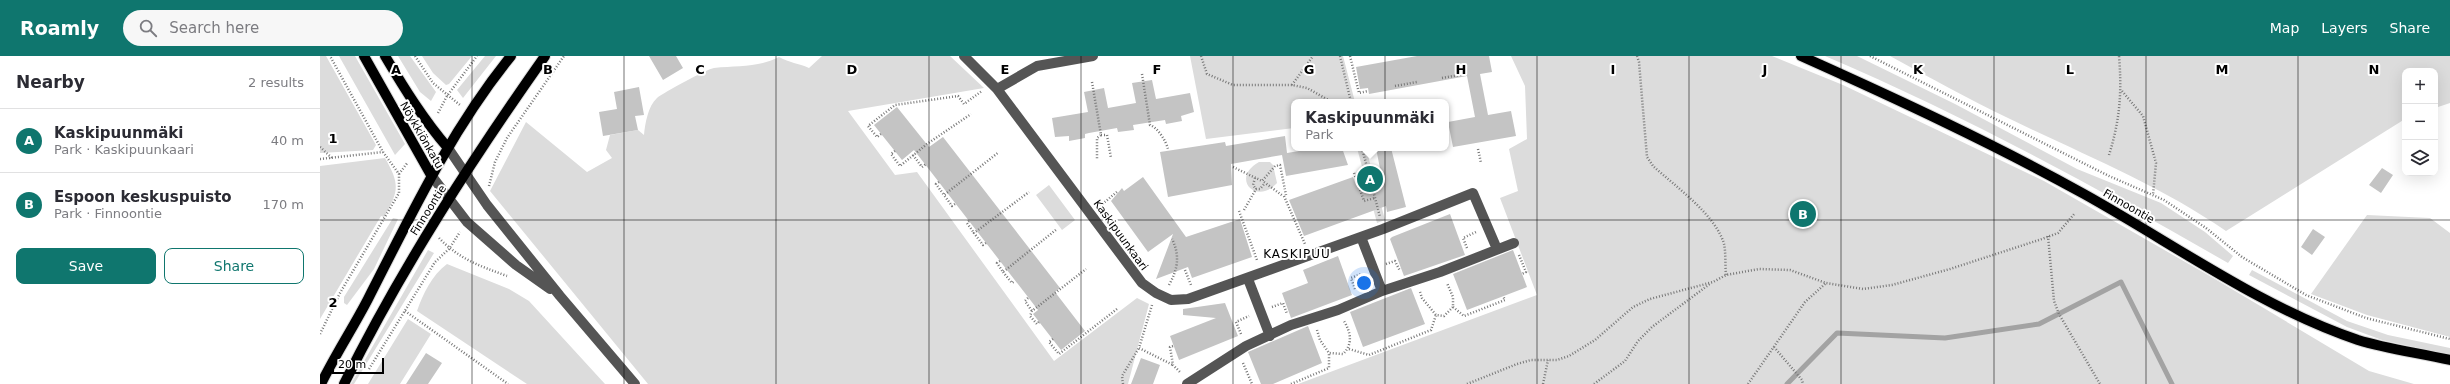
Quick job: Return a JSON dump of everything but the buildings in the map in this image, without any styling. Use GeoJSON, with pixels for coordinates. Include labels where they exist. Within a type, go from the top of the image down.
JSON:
{"type":"FeatureCollection","features":[{"type":"Feature","properties":{"kind":"main road","name":"Nöykkiönkatu"},"geometry":{"type":"LineString","coordinates":[[364,56],[431,175]]}},
{"type":"Feature","properties":{"kind":"main road","name":"Nöykkiönkatu"},"geometry":{"type":"LineString","coordinates":[[385,56],[430,127],[448,148]]}},
{"type":"Feature","properties":{"kind":"main road","name":"Finnoontie"},"geometry":{"type":"LineString","coordinates":[[321,384],[367,300],[431,175],[511,56]]}},
{"type":"Feature","properties":{"kind":"main road","name":"Finnoontie"},"geometry":{"type":"LineString","coordinates":[[344,384],[370,332],[449,199],[544,56]]}},
{"type":"Feature","properties":{"kind":"main road","name":"Finnoontie"},"geometry":{"type":"LineString","coordinates":[[1801,56],[1909,104],[1998,148],[2085,195],[2268,302],[2359,340],[2450,360]]}},
{"type":"Feature","properties":{"kind":"street","name":"Kaskipuunkaari"},"geometry":{"type":"LineString","coordinates":[[964,56],[995,86],[1124,261],[1142,283],[1156,293],[1171,300],[1188,299],[1248,279],[1383,229],[1474,193],[1488,227]]}},
{"type":"Feature","properties":{"kind":"street"},"geometry":{"type":"LineString","coordinates":[[995,86],[1037,66],[1093,56]]}},
{"type":"Feature","properties":{"kind":"street","name":"Nöykkiönkatu"},"geometry":{"type":"LineString","coordinates":[[448,148],[487,205],[560,296],[635,384]]}},
{"type":"Feature","properties":{"kind":"street","name":"Nöykkiönkatu"},"geometry":{"type":"LineString","coordinates":[[431,175],[469,224],[516,265],[560,296]]}},
{"type":"Feature","properties":{"kind":"street"},"geometry":{"type":"LineString","coordinates":[[1488,227],[1497,249]]}},
{"type":"Feature","properties":{"kind":"street"},"geometry":{"type":"LineString","coordinates":[[1361,237],[1382,291]]}},
{"type":"Feature","properties":{"kind":"street"},"geometry":{"type":"LineString","coordinates":[[1188,383],[1246,346],[1291,325],[1338,310],[1382,291],[1440,272],[1514,243]]}},
{"type":"Feature","properties":{"kind":"street"},"geometry":{"type":"LineString","coordinates":[[1248,279],[1270,336]]}},
{"type":"Feature","properties":{"kind":"path"},"geometry":{"type":"LineString","coordinates":[[320,334],[340,293],[399,193],[399,174],[383,152],[330,56]]}},
{"type":"Feature","properties":{"kind":"path"},"geometry":{"type":"LineString","coordinates":[[415,56],[433,83],[447,96]]}},
{"type":"Feature","properties":{"kind":"path"},"geometry":{"type":"LineString","coordinates":[[430,127],[447,96],[477,56]]}},
{"type":"Feature","properties":{"kind":"path"},"geometry":{"type":"LineString","coordinates":[[1201,56],[1207,74],[1233,85],[1292,85],[1307,88],[1327,99]]}},
{"type":"Feature","properties":{"kind":"path"},"geometry":{"type":"LineString","coordinates":[[1292,85],[1313,56]]}},
{"type":"Feature","properties":{"kind":"path"},"geometry":{"type":"LineString","coordinates":[[1340,56],[1350,99]]}},
{"type":"Feature","properties":{"kind":"path"},"geometry":{"type":"LineString","coordinates":[[1350,56],[1358,93],[1368,91]]}},
{"type":"Feature","properties":{"kind":"path"},"geometry":{"type":"LineString","coordinates":[[1637,56],[1639,62],[1647,157],[1705,214],[1718,230],[1724,244],[1726,274]]}},
{"type":"Feature","properties":{"kind":"path"},"geometry":{"type":"LineString","coordinates":[[1870,56],[2109,176],[2153,195],[2206,228],[2242,256],[2306,296],[2366,318],[2450,340]]}},
{"type":"Feature","properties":{"kind":"path"},"geometry":{"type":"LineString","coordinates":[[2109,155],[2116,131],[2122,90],[2119,56]]}},
{"type":"Feature","properties":{"kind":"path"},"geometry":{"type":"LineString","coordinates":[[1142,74],[1150,125],[1154,126],[1167,141],[1168,149]]}},
{"type":"Feature","properties":{"kind":"path"},"geometry":{"type":"LineString","coordinates":[[1442,78],[1465,74]]}},
{"type":"Feature","properties":{"kind":"path"},"geometry":{"type":"LineString","coordinates":[[1092,82],[1101,135]]}},
{"type":"Feature","properties":{"kind":"path"},"geometry":{"type":"LineString","coordinates":[[1395,86],[1417,82]]}},
{"type":"Feature","properties":{"kind":"path"},"geometry":{"type":"LineString","coordinates":[[881,134],[877,137],[868,126],[895,105],[958,96],[964,104],[995,86]]}},
{"type":"Feature","properties":{"kind":"path"},"geometry":{"type":"LineString","coordinates":[[2122,90],[2143,116],[2156,163],[2153,195]]}},
{"type":"Feature","properties":{"kind":"path"},"geometry":{"type":"LineString","coordinates":[[895,151],[891,154],[900,166],[971,114]]}},
{"type":"Feature","properties":{"kind":"path"},"geometry":{"type":"LineString","coordinates":[[1097,160],[1097,138],[1101,135],[1107,135],[1111,158]]}},
{"type":"Feature","properties":{"kind":"path"},"geometry":{"type":"LineString","coordinates":[[320,147],[332,158]]}},
{"type":"Feature","properties":{"kind":"path"},"geometry":{"type":"LineString","coordinates":[[1478,149],[1481,163]]}},
{"type":"Feature","properties":{"kind":"path"},"geometry":{"type":"LineString","coordinates":[[1363,151],[1383,229]]}},
{"type":"Feature","properties":{"kind":"path"},"geometry":{"type":"LineString","coordinates":[[320,159],[383,152]]}},
{"type":"Feature","properties":{"kind":"path"},"geometry":{"type":"LineString","coordinates":[[944,194],[999,152]]}},
{"type":"Feature","properties":{"kind":"path"},"geometry":{"type":"LineString","coordinates":[[913,155],[922,167],[926,164]]}},
{"type":"Feature","properties":{"kind":"path"},"geometry":{"type":"LineString","coordinates":[[1244,210],[1256,189],[1260,189],[1263,182],[1275,166],[1280,165],[1284,196],[1309,256]]}},
{"type":"Feature","properties":{"kind":"path"},"geometry":{"type":"LineString","coordinates":[[1233,167],[1263,182],[1284,196]]}},
{"type":"Feature","properties":{"kind":"path"},"geometry":{"type":"LineString","coordinates":[[1354,173],[1364,202],[1375,198]]}},
{"type":"Feature","properties":{"kind":"path"},"geometry":{"type":"LineString","coordinates":[[1255,178],[1253,186],[1256,189]]}},
{"type":"Feature","properties":{"kind":"path"},"geometry":{"type":"LineString","coordinates":[[939,182],[936,184],[952,206],[955,204]]}},
{"type":"Feature","properties":{"kind":"path"},"geometry":{"type":"LineString","coordinates":[[1096,208],[1118,191]]}},
{"type":"Feature","properties":{"kind":"path"},"geometry":{"type":"LineString","coordinates":[[974,233],[1029,192]]}},
{"type":"Feature","properties":{"kind":"path"},"geometry":{"type":"LineString","coordinates":[[1239,211],[1261,274]]}},
{"type":"Feature","properties":{"kind":"path"},"geometry":{"type":"LineString","coordinates":[[1594,384],[1624,361],[1638,341],[1652,326],[1726,274],[1759,269],[1790,270],[1826,283],[1863,289],[1892,285],[1950,269],[2058,233],[2075,213]]}},
{"type":"Feature","properties":{"kind":"path"},"geometry":{"type":"LineString","coordinates":[[969,221],[967,223],[983,245],[986,243]]}},
{"type":"Feature","properties":{"kind":"path"},"geometry":{"type":"LineString","coordinates":[[1472,259],[1462,238],[1488,227]]}},
{"type":"Feature","properties":{"kind":"path"},"geometry":{"type":"LineString","coordinates":[[1003,272],[1057,230]]}},
{"type":"Feature","properties":{"kind":"path"},"geometry":{"type":"LineString","coordinates":[[2048,236],[2054,301],[2059,314],[2100,384]]}},
{"type":"Feature","properties":{"kind":"path"},"geometry":{"type":"LineString","coordinates":[[1166,289],[1178,259],[1178,252],[1172,239]]}},
{"type":"Feature","properties":{"kind":"path"},"geometry":{"type":"LineString","coordinates":[[1514,243],[1526,272],[1522,274]]}},
{"type":"Feature","properties":{"kind":"path"},"geometry":{"type":"LineString","coordinates":[[449,249],[475,265],[510,277]]}},
{"type":"Feature","properties":{"kind":"path"},"geometry":{"type":"LineString","coordinates":[[1000,261],[997,263],[1003,272],[1012,283],[1015,281]]}},
{"type":"Feature","properties":{"kind":"path"},"geometry":{"type":"LineString","coordinates":[[1360,301],[1351,278],[1395,261],[1405,284]]}},
{"type":"Feature","properties":{"kind":"path"},"geometry":{"type":"LineString","coordinates":[[1039,322],[1037,324],[1030,316],[1032,311],[1086,269]]}},
{"type":"Feature","properties":{"kind":"path"},"geometry":{"type":"LineString","coordinates":[[1440,272],[1450,288],[1453,307],[1464,316],[1505,300],[1503,296]]}},
{"type":"Feature","properties":{"kind":"path"},"geometry":{"type":"LineString","coordinates":[[1417,280],[1422,298],[1436,315],[1444,316],[1453,307]]}},
{"type":"Feature","properties":{"kind":"path"},"geometry":{"type":"LineString","coordinates":[[1467,384],[1531,360],[1548,360],[1569,356],[1585,347],[1633,307],[1644,301],[1713,282]]}},
{"type":"Feature","properties":{"kind":"path"},"geometry":{"type":"LineString","coordinates":[[1748,384],[1805,302],[1826,283]]}},
{"type":"Feature","properties":{"kind":"path"},"geometry":{"type":"LineString","coordinates":[[1123,384],[1122,376],[1139,348],[1156,293]]}},
{"type":"Feature","properties":{"kind":"path"},"geometry":{"type":"LineString","coordinates":[[1028,298],[1025,301],[1032,311]]}},
{"type":"Feature","properties":{"kind":"path"},"geometry":{"type":"LineString","coordinates":[[1246,346],[1236,322],[1282,303],[1291,325]]}},
{"type":"Feature","properties":{"kind":"path"},"geometry":{"type":"LineString","coordinates":[[1052,339],[1049,342],[1059,354],[1117,309]]}},
{"type":"Feature","properties":{"kind":"path"},"geometry":{"type":"LineString","coordinates":[[1329,353],[1343,354],[1348,349],[1351,333],[1338,310]]}},
{"type":"Feature","properties":{"kind":"path"},"geometry":{"type":"LineString","coordinates":[[405,311],[508,384]]}},
{"type":"Feature","properties":{"kind":"path"},"geometry":{"type":"LineString","coordinates":[[1348,349],[1369,355],[1431,330],[1436,315]]}},
{"type":"Feature","properties":{"kind":"path"},"geometry":{"type":"LineString","coordinates":[[1291,384],[1329,368],[1329,353],[1320,340],[1314,318]]}},
{"type":"Feature","properties":{"kind":"path"},"geometry":{"type":"LineString","coordinates":[[1173,346],[1170,347],[1173,365]]}},
{"type":"Feature","properties":{"kind":"path"},"geometry":{"type":"LineString","coordinates":[[1774,347],[1802,380],[1803,384]]}},
{"type":"Feature","properties":{"kind":"path"},"geometry":{"type":"LineString","coordinates":[[1139,348],[1173,365],[1188,383]]}},
{"type":"Feature","properties":{"kind":"path"},"geometry":{"type":"LineString","coordinates":[[1236,353],[1245,367],[1252,384]]}},
{"type":"Feature","properties":{"kind":"path"},"geometry":{"type":"LineString","coordinates":[[1542,384],[1548,360]]}},
{"type":"Feature","properties":{"kind":"shaded area"},"geometry":{"type":"Polygon","coordinates":[[[320,56],[326,56],[376,145],[373,150],[320,153],[320,56]]]}},
{"type":"Feature","properties":{"kind":"shaded area"},"geometry":{"type":"Polygon","coordinates":[[[339,56],[355,56],[405,144],[395,155],[339,56]]]}},
{"type":"Feature","properties":{"kind":"shaded area"},"geometry":{"type":"Polygon","coordinates":[[[398,56],[410,56],[436,92],[431,101],[420,92],[398,56]]]}},
{"type":"Feature","properties":{"kind":"shaded area"},"geometry":{"type":"Polygon","coordinates":[[[422,56],[472,56],[449,84],[446,85],[433,73],[422,56]]]}},
{"type":"Feature","properties":{"kind":"shaded area"},"geometry":{"type":"Polygon","coordinates":[[[485,56],[496,56],[463,98],[457,90],[485,56]]]}},
{"type":"Feature","properties":{"kind":"shaded area"},"geometry":{"type":"Polygon","coordinates":[[[822,56],[950,56],[984,88],[848,111],[895,175],[917,172],[1054,361],[1137,298],[1149,304],[1128,384],[648,384],[490,191],[526,122],[587,172],[612,158],[606,150],[610,135],[638,130],[644,135],[649,110],[654,101],[703,72],[714,68],[755,65],[771,61],[779,57],[809,68],[822,56]]]}},
{"type":"Feature","properties":{"kind":"shaded area"},"geometry":{"type":"Polygon","coordinates":[[[1190,56],[1343,56],[1354,99],[1291,99],[1291,128],[1206,139],[1190,56]]]}},
{"type":"Feature","properties":{"kind":"shaded area"},"geometry":{"type":"Polygon","coordinates":[[[1511,56],[1772,56],[1843,85],[2044,181],[2215,279],[2369,371],[2414,384],[1298,384],[1537,295],[1500,198],[1518,191],[1509,149],[1527,139],[1525,86],[1511,56]]]}},
{"type":"Feature","properties":{"kind":"shaded area"},"geometry":{"type":"Polygon","coordinates":[[[1825,56],[1857,56],[1955,104],[2077,169],[2161,203],[2205,232],[2233,256],[2228,263],[2080,180],[2030,154],[1928,103],[1825,56]]]}},
{"type":"Feature","properties":{"kind":"shaded area"},"geometry":{"type":"Polygon","coordinates":[[[1890,56],[2450,56],[2450,103],[2438,107],[2438,68],[2402,68],[2402,121],[2226,231],[2200,214],[2147,184],[1993,111],[1890,56]]]}},
{"type":"Feature","properties":{"kind":"shaded area"},"geometry":{"type":"Polygon","coordinates":[[[1358,151],[1367,151],[1385,220],[1377,223],[1358,151]]]}},
{"type":"Feature","properties":{"kind":"shaded area"},"geometry":{"type":"Polygon","coordinates":[[[385,158],[395,181],[396,188],[393,200],[384,217],[381,216],[320,319],[320,166],[385,158]]]}},
{"type":"Feature","properties":{"kind":"shaded area"},"geometry":{"type":"Polygon","coordinates":[[[1259,162],[1270,162],[1273,165],[1277,183],[1269,189],[1261,192],[1254,191],[1246,182],[1247,175],[1251,168],[1259,162]]]}},
{"type":"Feature","properties":{"kind":"shaded area"},"geometry":{"type":"Polygon","coordinates":[[[1049,185],[1075,220],[1062,230],[1036,195],[1049,185]]]}},
{"type":"Feature","properties":{"kind":"shaded area"},"geometry":{"type":"Polygon","coordinates":[[[2367,215],[2430,218],[2450,233],[2450,337],[2367,315],[2311,294],[2367,215]]]}},
{"type":"Feature","properties":{"kind":"shaded area"},"geometry":{"type":"Polygon","coordinates":[[[393,218],[398,219],[374,269],[347,305],[344,303],[344,297],[393,218]]]}},
{"type":"Feature","properties":{"kind":"shaded area"},"geometry":{"type":"Polygon","coordinates":[[[428,250],[434,253],[354,384],[351,384],[428,250]]]}},
{"type":"Feature","properties":{"kind":"shaded area"},"geometry":{"type":"Polygon","coordinates":[[[447,264],[509,289],[529,301],[605,384],[527,384],[417,311],[432,279],[447,264]]]}},
{"type":"Feature","properties":{"kind":"shaded area"},"geometry":{"type":"Polygon","coordinates":[[[2252,270],[2347,321],[2388,335],[2450,348],[2450,355],[2382,340],[2347,327],[2249,275],[2252,270]]]}},
{"type":"Feature","properties":{"kind":"shaded area"},"geometry":{"type":"Polygon","coordinates":[[[408,319],[431,334],[400,384],[368,384],[408,319]]]}},
{"type":"Feature","properties":{"kind":"waterway"},"geometry":{"type":"LineString","coordinates":[[1787,384],[1837,333],[1945,338],[2039,324],[2121,282],[2172,384]]}},
{"type":"Feature","properties":{"kind":"place","name":"Kaskipuunmäki"},"geometry":{"type":"Point","coordinates":[1370,179]}},
{"type":"Feature","properties":{"kind":"place","name":"Espoon keskuspuisto"},"geometry":{"type":"Point","coordinates":[1803,214]}},
{"type":"Feature","properties":{"kind":"district","name":"KASKIPUU"},"geometry":{"type":"Point","coordinates":[1297,254]}}]}
